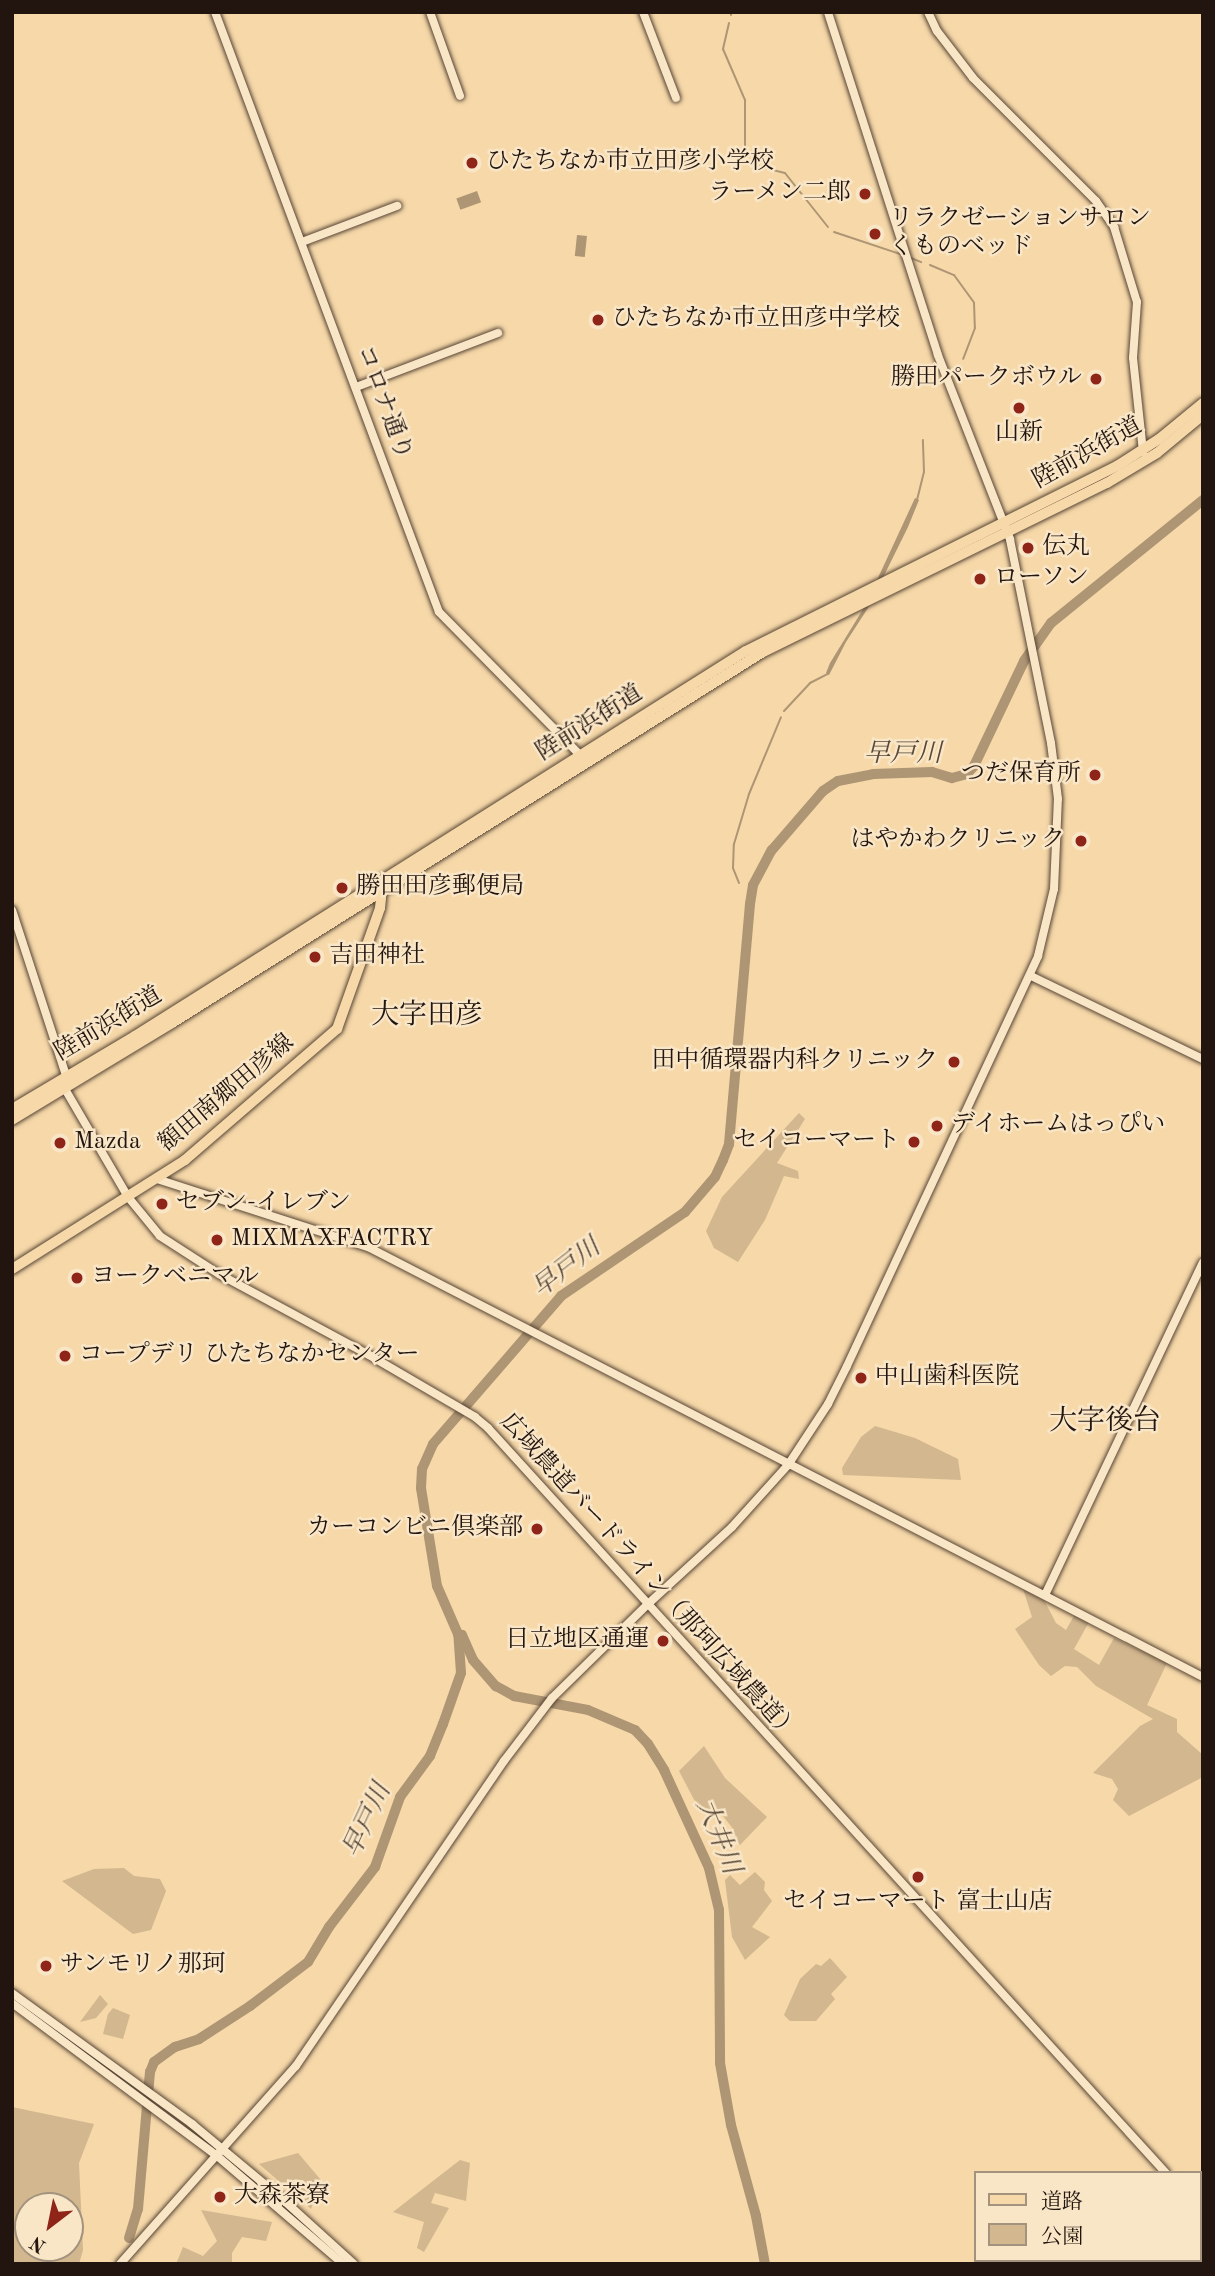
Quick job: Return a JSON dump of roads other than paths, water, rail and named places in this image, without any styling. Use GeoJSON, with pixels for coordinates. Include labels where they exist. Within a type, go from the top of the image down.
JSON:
{"type":"FeatureCollection","features":[{"type":"Feature","properties":{"kind":"highway","name":"陸前浜街道"},"geometry":{"type":"LineString","coordinates":[[1145,455],[1203,403]]}},
{"type":"Feature","properties":{"kind":"highway","name":"陸前浜街道"},"geometry":{"type":"LineString","coordinates":[[12,1120],[779,632],[1006,526],[1145,455],[1203,415]]}},
{"type":"Feature","properties":{"kind":"highway","name":"陸前浜街道"},"geometry":{"type":"LineString","coordinates":[[12,1109],[377,889]]}},
{"type":"Feature","properties":{"kind":"main road","name":"額田南郷田彦線"},"geometry":{"type":"LineString","coordinates":[[12,1269],[157,1180],[203,1147],[337,1029],[380,908],[377,889]]}},
{"type":"Feature","properties":{"kind":"street","name":"コロナ通り"},"geometry":{"type":"LineString","coordinates":[[215,12],[439,612],[583,759]]}},
{"type":"Feature","properties":{"kind":"street"},"geometry":{"type":"LineString","coordinates":[[430,12],[460,96]]}},
{"type":"Feature","properties":{"kind":"street"},"geometry":{"type":"LineString","coordinates":[[643,12],[676,98]]}},
{"type":"Feature","properties":{"kind":"street"},"geometry":{"type":"LineString","coordinates":[[120,2264],[296,2066],[503,1761],[552,1698],[732,1527],[788,1465],[828,1404],[1031,976],[1050,914],[1059,829],[1054,762],[1030,637],[1006,526],[938,355],[828,12]]}},
{"type":"Feature","properties":{"kind":"street"},"geometry":{"type":"LineString","coordinates":[[928,12],[937,31],[973,78],[1096,201],[1114,226],[1137,302],[1133,358],[1145,455]]}},
{"type":"Feature","properties":{"kind":"street"},"geometry":{"type":"LineString","coordinates":[[302,242],[397,206]]}},
{"type":"Feature","properties":{"kind":"street"},"geometry":{"type":"LineString","coordinates":[[356,387],[498,333]]}},
{"type":"Feature","properties":{"kind":"street"},"geometry":{"type":"LineString","coordinates":[[12,910],[66,1076],[65,1088]]}},
{"type":"Feature","properties":{"kind":"street"},"geometry":{"type":"LineString","coordinates":[[1031,976],[1203,1059]]}},
{"type":"Feature","properties":{"kind":"street","name":"広域農道バードライン（那珂広域農道）"},"geometry":{"type":"LineString","coordinates":[[65,1088],[128,1197],[169,1243],[219,1275],[475,1417],[1164,2171]]}},
{"type":"Feature","properties":{"kind":"street"},"geometry":{"type":"LineString","coordinates":[[157,1180],[349,1238],[1203,1677]]}},
{"type":"Feature","properties":{"kind":"street"},"geometry":{"type":"LineString","coordinates":[[1045,1595],[1203,1263]]}},
{"type":"Feature","properties":{"kind":"street"},"geometry":{"type":"LineString","coordinates":[[12,1993],[219,2152],[354,2264]]}},
{"type":"Feature","properties":{"kind":"street"},"geometry":{"type":"LineString","coordinates":[[12,2003],[141,2092]]}},
{"type":"Feature","properties":{"kind":"street"},"geometry":{"type":"LineString","coordinates":[[219,2152],[343,2264]]}},
{"type":"Feature","properties":{"kind":"waterway"},"geometry":{"type":"LineString","coordinates":[[729,23],[723,49],[745,100],[745,163],[785,173],[828,227]]}},
{"type":"Feature","properties":{"kind":"waterway"},"geometry":{"type":"LineString","coordinates":[[834,232],[900,254]]}},
{"type":"Feature","properties":{"kind":"waterway"},"geometry":{"type":"LineString","coordinates":[[911,258],[921,262]]}},
{"type":"Feature","properties":{"kind":"waterway"},"geometry":{"type":"LineString","coordinates":[[930,265],[954,275],[974,303],[975,328],[963,359]]}},
{"type":"Feature","properties":{"kind":"waterway"},"geometry":{"type":"LineString","coordinates":[[917,500],[924,472],[923,440]]}},
{"type":"Feature","properties":{"kind":"waterway","name":"早戸川"},"geometry":{"type":"LineString","coordinates":[[129,2238],[138,2209],[150,2072],[154,2062],[175,2047],[199,2039],[250,2006],[308,1962],[329,1927],[375,1867],[400,1797],[430,1756],[443,1724],[461,1673],[458,1634],[437,1586],[421,1488],[422,1469],[433,1444],[561,1296],[685,1212],[715,1177],[723,1160],[729,1144],[753,885],[772,850],[823,791],[838,781],[873,774],[932,772],[952,778],[967,774],[974,766],[1024,661],[1051,623],[1203,500]]}},
{"type":"Feature","properties":{"kind":"waterway"},"geometry":{"type":"LineString","coordinates":[[784,711],[810,683],[828,674]]}},
{"type":"Feature","properties":{"kind":"waterway"},"geometry":{"type":"LineString","coordinates":[[739,883],[733,868],[734,844],[749,794],[781,717]]}},
{"type":"Feature","properties":{"kind":"waterway","name":"大井川"},"geometry":{"type":"LineString","coordinates":[[458,1634],[462,1635],[473,1660],[496,1686],[514,1696],[588,1710],[635,1730],[648,1744],[664,1770],[709,1868],[719,1910],[720,2063],[731,2125],[756,2216],[765,2264]]}},
{"type":"Feature","properties":{"kind":"place","name":"ひたちなか市立田彦小学校"},"geometry":{"type":"Point","coordinates":[472,163]}},
{"type":"Feature","properties":{"kind":"place","name":"ラーメン二郎"},"geometry":{"type":"Point","coordinates":[865,194]}},
{"type":"Feature","properties":{"kind":"place","name":"リラクゼーションサロン くものベッド"},"geometry":{"type":"Point","coordinates":[875,234]}},
{"type":"Feature","properties":{"kind":"place","name":"ひたちなか市立田彦中学校"},"geometry":{"type":"Point","coordinates":[598,320]}},
{"type":"Feature","properties":{"kind":"place","name":"勝田パークボウル"},"geometry":{"type":"Point","coordinates":[1096,379]}},
{"type":"Feature","properties":{"kind":"place","name":"山新"},"geometry":{"type":"Point","coordinates":[1019,408]}},
{"type":"Feature","properties":{"kind":"place","name":"伝丸"},"geometry":{"type":"Point","coordinates":[1028,548]}},
{"type":"Feature","properties":{"kind":"place","name":"ローソン"},"geometry":{"type":"Point","coordinates":[980,579]}},
{"type":"Feature","properties":{"kind":"place","name":"つだ保育所"},"geometry":{"type":"Point","coordinates":[1095,775]}},
{"type":"Feature","properties":{"kind":"place","name":"はやかわクリニック"},"geometry":{"type":"Point","coordinates":[1081,841]}},
{"type":"Feature","properties":{"kind":"place","name":"勝田田彦郵便局"},"geometry":{"type":"Point","coordinates":[342,888]}},
{"type":"Feature","properties":{"kind":"place","name":"吉田神社"},"geometry":{"type":"Point","coordinates":[315,957]}},
{"type":"Feature","properties":{"kind":"place","name":"田中循環器内科クリニック"},"geometry":{"type":"Point","coordinates":[954,1062]}},
{"type":"Feature","properties":{"kind":"place","name":"デイホームはっぴい"},"geometry":{"type":"Point","coordinates":[937,1126]}},
{"type":"Feature","properties":{"kind":"place","name":"セイコーマート"},"geometry":{"type":"Point","coordinates":[914,1142]}},
{"type":"Feature","properties":{"kind":"place","name":"Mazda"},"geometry":{"type":"Point","coordinates":[60,1143]}},
{"type":"Feature","properties":{"kind":"place","name":"セブン-イレブン"},"geometry":{"type":"Point","coordinates":[162,1204]}},
{"type":"Feature","properties":{"kind":"place","name":"MIXMAXFACTRY"},"geometry":{"type":"Point","coordinates":[217,1240]}},
{"type":"Feature","properties":{"kind":"place","name":"ヨークベニマル"},"geometry":{"type":"Point","coordinates":[77,1278]}},
{"type":"Feature","properties":{"kind":"place","name":"コープデリ ひたちなかセンター"},"geometry":{"type":"Point","coordinates":[65,1356]}},
{"type":"Feature","properties":{"kind":"place","name":"中山歯科医院"},"geometry":{"type":"Point","coordinates":[861,1378]}},
{"type":"Feature","properties":{"kind":"place","name":"カーコンビニ倶楽部"},"geometry":{"type":"Point","coordinates":[537,1529]}},
{"type":"Feature","properties":{"kind":"place","name":"日立地区通運"},"geometry":{"type":"Point","coordinates":[663,1641]}},
{"type":"Feature","properties":{"kind":"place","name":"セイコーマート 富士山店"},"geometry":{"type":"Point","coordinates":[918,1877]}},
{"type":"Feature","properties":{"kind":"place","name":"サンモリノ那珂"},"geometry":{"type":"Point","coordinates":[46,1966]}},
{"type":"Feature","properties":{"kind":"place","name":"大森茶寮"},"geometry":{"type":"Point","coordinates":[220,2197]}},
{"type":"Feature","properties":{"kind":"district","name":"大字田彦"},"geometry":{"type":"Point","coordinates":[427,1016]}},
{"type":"Feature","properties":{"kind":"district","name":"大字後台"},"geometry":{"type":"Point","coordinates":[1105,1422]}}]}
